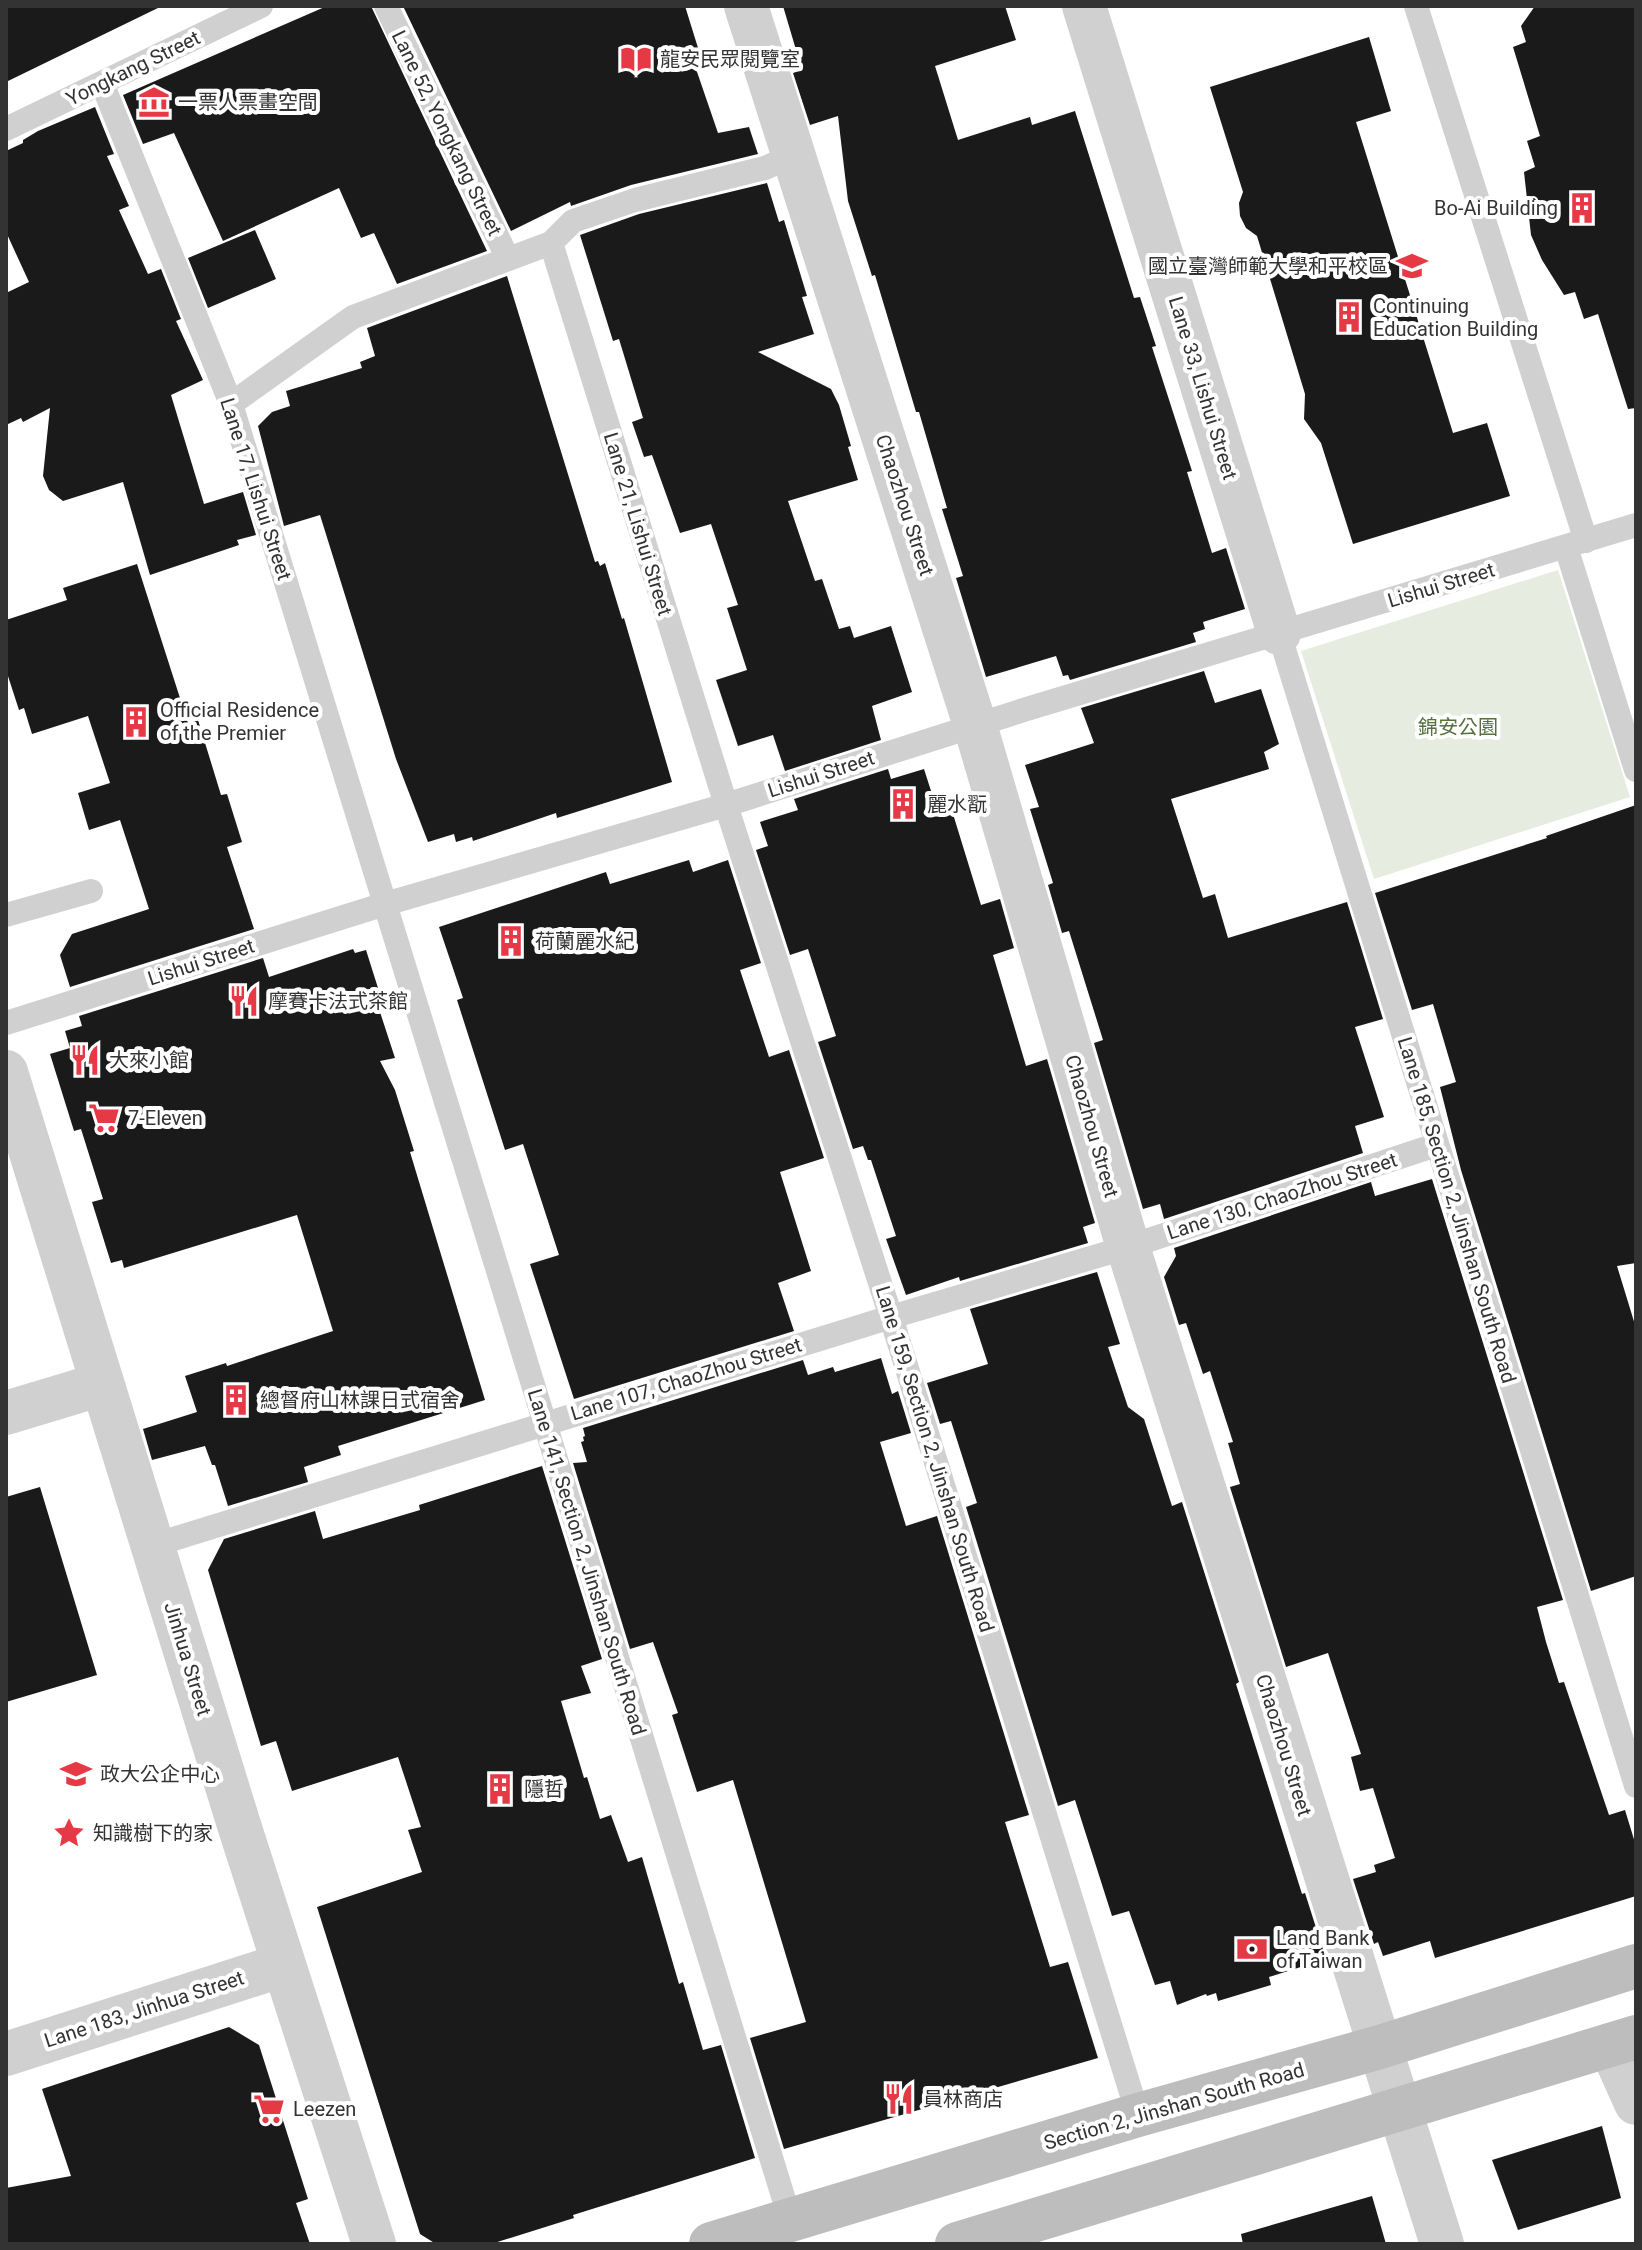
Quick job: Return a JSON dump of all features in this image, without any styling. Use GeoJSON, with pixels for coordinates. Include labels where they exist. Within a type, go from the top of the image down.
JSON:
{"type":"FeatureCollection","features":[{"type":"Feature","properties":{"kind":"main road","name":"Section 2, Jinshan South Road"},"geometry":{"type":"LineString","coordinates":[[711,2244],[1138,2115],[1382,2046],[1636,1966]]}},
{"type":"Feature","properties":{"kind":"main road"},"geometry":{"type":"LineString","coordinates":[[957,2244],[1623,2041]]}},
{"type":"Feature","properties":{"kind":"street","name":"Chaozhou Street"},"geometry":{"type":"LineString","coordinates":[[746,6],[975,725],[1128,1247],[1358,1982],[1402,2109],[1442,2244]]}},
{"type":"Feature","properties":{"kind":"street","name":"Lane 33, Lishui Street"},"geometry":{"type":"LineString","coordinates":[[1099,31],[1279,633]]}},
{"type":"Feature","properties":{"kind":"street","name":"Jinhua Street"},"geometry":{"type":"LineString","coordinates":[[6,1072],[154,1545],[193,1681],[374,2244]]}},
{"type":"Feature","properties":{"kind":"street"},"geometry":{"type":"LineString","coordinates":[[6,1413],[102,1384]]}},
{"type":"Feature","properties":{"kind":"street","name":"Lane 183, Jinhua Street"},"geometry":{"type":"LineString","coordinates":[[6,2054],[283,1965]]}},
{"type":"Feature","properties":{"kind":"street"},"geometry":{"type":"LineString","coordinates":[[1623,2041],[1636,2103]]}},
{"type":"Feature","properties":{"kind":"lane","name":"Yongkang Street"},"geometry":{"type":"LineString","coordinates":[[9,120],[102,83],[261,6]]}},
{"type":"Feature","properties":{"kind":"lane","name":"Lane 52, Yongkang Street"},"geometry":{"type":"LineString","coordinates":[[386,6],[508,259]]}},
{"type":"Feature","properties":{"kind":"lane"},"geometry":{"type":"LineString","coordinates":[[1416,6],[1576,544],[1636,770]]}},
{"type":"Feature","properties":{"kind":"lane","name":"Lane 17, Lishui Street"},"geometry":{"type":"LineString","coordinates":[[102,83],[231,404],[385,904]]}},
{"type":"Feature","properties":{"kind":"lane"},"geometry":{"type":"LineString","coordinates":[[231,404],[353,317],[551,243],[573,221],[635,200],[765,168],[793,155]]}},
{"type":"Feature","properties":{"kind":"lane","name":"Lane 21, Lishui Street"},"geometry":{"type":"LineString","coordinates":[[551,243],[726,805]]}},
{"type":"Feature","properties":{"kind":"lane","name":"Lishui Street"},"geometry":{"type":"LineString","coordinates":[[6,1023],[385,904],[726,805],[975,725],[1636,525]]}},
{"type":"Feature","properties":{"kind":"lane","name":"Lane 185, Section 2, Jinshan South Road"},"geometry":{"type":"LineString","coordinates":[[1279,633],[1636,1786]]}},
{"type":"Feature","properties":{"kind":"lane","name":"Lane 159, Section 2, Jinshan South Road"},"geometry":{"type":"LineString","coordinates":[[726,805],[891,1317],[1138,2115]]}},
{"type":"Feature","properties":{"kind":"lane"},"geometry":{"type":"LineString","coordinates":[[6,915],[91,891]]}},
{"type":"Feature","properties":{"kind":"lane","name":"Lane 141, Section 2, Jinshan South Road"},"geometry":{"type":"LineString","coordinates":[[385,904],[790,2219]]}},
{"type":"Feature","properties":{"kind":"lane","name":"Lane 130, ChaoZhou Street"},"geometry":{"type":"LineString","coordinates":[[1128,1247],[1436,1145]]}},
{"type":"Feature","properties":{"kind":"lane","name":"Lane 107, ChaoZhou Street"},"geometry":{"type":"LineString","coordinates":[[154,1545],[544,1423],[1128,1247]]}},
{"type":"Feature","properties":{"kind":"green space","name":"錦安公園"},"geometry":{"type":"Polygon","coordinates":[[[1558,570],[1630,797],[1374,879],[1301,651],[1558,570]]]}},
{"type":"Feature","properties":{"kind":"building"},"geometry":{"type":"Polygon","coordinates":[[[6,6],[162,6],[6,82],[6,6]]]}},
{"type":"Feature","properties":{"kind":"building"},"geometry":{"type":"Polygon","coordinates":[[[327,6],[371,6],[487,251],[397,284],[374,233],[361,238],[339,188],[223,241],[174,133],[143,144],[123,95],[327,6]]]}},
{"type":"Feature","properties":{"kind":"building"},"geometry":{"type":"Polygon","coordinates":[[[403,6],[685,6],[703,64],[695,66],[718,133],[749,127],[758,154],[631,185],[571,206],[570,202],[511,231],[403,6]]]}},
{"type":"Feature","properties":{"kind":"building"},"geometry":{"type":"Polygon","coordinates":[[[783,6],[1005,6],[1016,40],[935,66],[958,140],[1030,117],[1032,125],[1075,111],[1134,298],[1140,297],[1156,346],[1152,347],[1192,471],[1187,472],[1212,553],[1226,548],[1245,609],[1203,622],[1205,629],[1193,633],[1196,642],[1070,680],[1068,675],[1063,676],[1056,656],[986,677],[956,578],[963,576],[942,509],[947,508],[875,275],[872,276],[848,201],[838,116],[810,125],[793,73],[802,70],[783,6]]]}},
{"type":"Feature","properties":{"kind":"building","name":"Bo-Ai Building"},"geometry":{"type":"Polygon","coordinates":[[[1535,6],[1636,6],[1636,408],[1628,409],[1598,314],[1584,319],[1575,292],[1564,295],[1542,260],[1531,235],[1524,172],[1535,167],[1527,141],[1540,136],[1513,47],[1526,42],[1521,26],[1535,6]]]}},
{"type":"Feature","properties":{"kind":"building","name":"Continuing Education Building"},"geometry":{"type":"Polygon","coordinates":[[[1369,37],[1391,111],[1356,122],[1453,433],[1487,423],[1510,496],[1353,544],[1321,443],[1304,419],[1305,394],[1257,236],[1246,228],[1240,216],[1239,203],[1243,192],[1210,87],[1369,37]]]}},
{"type":"Feature","properties":{"kind":"building"},"geometry":{"type":"Polygon","coordinates":[[[95,107],[114,154],[107,156],[129,206],[119,210],[148,274],[161,269],[181,319],[176,321],[203,380],[171,395],[204,504],[243,492],[256,535],[237,540],[239,545],[150,575],[123,482],[63,501],[49,490],[43,476],[50,408],[23,422],[21,418],[6,425],[6,293],[29,282],[6,232],[6,151],[38,131],[95,107]]]}},
{"type":"Feature","properties":{"kind":"building"},"geometry":{"type":"Polygon","coordinates":[[[767,183],[779,222],[784,220],[807,296],[802,297],[814,334],[758,352],[831,389],[839,405],[858,480],[788,501],[815,581],[822,579],[839,629],[850,626],[854,638],[891,626],[912,692],[872,706],[881,740],[785,771],[773,735],[738,746],[716,680],[747,670],[727,608],[738,605],[711,524],[680,533],[652,455],[644,457],[632,422],[643,418],[619,339],[613,341],[580,235],[639,214],[767,183]]]}},
{"type":"Feature","properties":{"kind":"building"},"geometry":{"type":"Polygon","coordinates":[[[255,230],[276,279],[208,308],[188,258],[255,230]]]}},
{"type":"Feature","properties":{"kind":"building"},"geometry":{"type":"Polygon","coordinates":[[[507,276],[595,562],[598,561],[600,566],[605,563],[624,618],[672,782],[557,818],[556,813],[473,841],[472,837],[456,842],[454,834],[428,842],[396,759],[320,515],[284,526],[258,426],[272,412],[290,406],[286,391],[362,368],[360,362],[375,356],[367,328],[507,276]]]}},
{"type":"Feature","properties":{"kind":"building","name":"Official Residence of the Premier"},"geometry":{"type":"Polygon","coordinates":[[[137,564],[188,723],[198,720],[221,795],[227,794],[242,842],[227,847],[254,929],[70,987],[60,955],[72,934],[149,909],[120,820],[89,830],[78,793],[110,783],[88,716],[32,734],[24,708],[19,710],[6,670],[6,620],[67,600],[63,588],[137,564]]]}},
{"type":"Feature","properties":{"kind":"building"},"geometry":{"type":"Polygon","coordinates":[[[1204,671],[1215,703],[1261,689],[1279,744],[1264,752],[1269,769],[1171,799],[1203,898],[1215,894],[1228,938],[1347,902],[1383,1019],[1355,1027],[1384,1117],[1355,1126],[1363,1153],[1164,1219],[1160,1204],[1143,1209],[1094,1043],[1103,1040],[1069,931],[1062,933],[1048,885],[1053,883],[1030,809],[1039,807],[1025,765],[1094,743],[1081,708],[1204,671]]]}},
{"type":"Feature","properties":{"kind":"building"},"geometry":{"type":"Polygon","coordinates":[[[888,769],[891,779],[924,769],[932,794],[939,791],[947,816],[953,814],[981,905],[1000,899],[1014,948],[993,955],[1026,1066],[1047,1059],[1095,1223],[1083,1227],[1088,1243],[960,1281],[959,1277],[906,1295],[886,1239],[896,1236],[871,1160],[868,1160],[863,1146],[853,1149],[818,1042],[836,1036],[808,949],[790,955],[756,850],[768,846],[760,822],[798,810],[794,799],[888,769]]]}},
{"type":"Feature","properties":{"kind":"building"},"geometry":{"type":"Polygon","coordinates":[[[1636,805],[1636,1263],[1617,1266],[1636,1328],[1636,1576],[1591,1591],[1461,1170],[1440,1087],[1456,1082],[1433,1004],[1412,1010],[1375,893],[1547,838],[1636,805]]]}},
{"type":"Feature","properties":{"kind":"building"},"geometry":{"type":"Polygon","coordinates":[[[689,860],[693,872],[728,860],[761,963],[740,970],[769,1057],[789,1050],[824,1158],[780,1172],[811,1271],[778,1283],[794,1331],[574,1399],[530,1264],[559,1255],[523,1144],[505,1150],[457,1000],[463,998],[439,927],[606,872],[610,884],[689,860]]]}},
{"type":"Feature","properties":{"kind":"building"},"geometry":{"type":"Polygon","coordinates":[[[353,949],[355,953],[366,950],[384,1007],[379,1009],[395,1058],[380,1061],[395,1090],[414,1151],[410,1152],[485,1400],[338,1446],[341,1455],[304,1467],[308,1482],[228,1506],[215,1465],[212,1465],[205,1446],[152,1460],[143,1429],[197,1412],[185,1376],[226,1363],[227,1366],[333,1331],[297,1215],[124,1268],[122,1260],[111,1263],[92,1202],[103,1199],[81,1129],[74,1131],[50,1054],[70,1048],[65,1031],[82,1026],[79,1016],[263,958],[269,977],[353,949]]]}},
{"type":"Feature","properties":{"kind":"building"},"geometry":{"type":"Polygon","coordinates":[[[1432,1179],[1563,1600],[1537,1607],[1546,1642],[1559,1683],[1564,1682],[1609,1815],[1625,1810],[1636,1846],[1636,1896],[1435,1958],[1430,1941],[1383,1956],[1378,1942],[1374,1944],[1353,1879],[1376,1872],[1374,1865],[1395,1858],[1373,1788],[1360,1791],[1351,1757],[1361,1754],[1328,1653],[1286,1667],[1230,1487],[1240,1484],[1228,1443],[1233,1442],[1210,1371],[1203,1374],[1186,1323],[1179,1325],[1164,1277],[1176,1256],[1174,1248],[1371,1182],[1375,1196],[1432,1179]]]}},
{"type":"Feature","properties":{"kind":"building"},"geometry":{"type":"Polygon","coordinates":[[[1097,1272],[1120,1344],[1108,1347],[1128,1407],[1144,1419],[1172,1506],[1182,1502],[1302,1894],[1305,1893],[1326,1959],[1269,1977],[1271,1985],[1218,2001],[1216,1993],[1177,2005],[1170,1981],[1155,1985],[1129,1911],[1112,1916],[1075,1800],[1058,1806],[966,1507],[977,1503],[951,1421],[940,1424],[927,1383],[988,1364],[970,1309],[1097,1272]]]}},
{"type":"Feature","properties":{"kind":"building"},"geometry":{"type":"Polygon","coordinates":[[[881,1358],[892,1394],[898,1391],[911,1433],[880,1442],[906,1526],[937,1516],[1029,1815],[1005,1822],[1050,1967],[1068,1962],[1098,2058],[784,2149],[750,2038],[806,2022],[733,1780],[697,1792],[672,1715],[678,1713],[653,1642],[630,1649],[573,1463],[587,1462],[581,1442],[585,1436],[583,1428],[803,1360],[808,1375],[833,1367],[835,1372],[881,1358]]]}},
{"type":"Feature","properties":{"kind":"building"},"geometry":{"type":"Polygon","coordinates":[[[542,1466],[602,1659],[581,1666],[591,1693],[561,1701],[584,1778],[587,1777],[600,1819],[611,1815],[628,1862],[642,1857],[679,1984],[683,1982],[703,2050],[721,2045],[755,2158],[491,2244],[436,2244],[420,2234],[317,1907],[422,1872],[408,1830],[421,1827],[398,1757],[292,1791],[276,1741],[261,1746],[208,1570],[224,1539],[315,1511],[323,1539],[420,1510],[419,1505],[542,1466]]]}},
{"type":"Feature","properties":{"kind":"building"},"geometry":{"type":"Polygon","coordinates":[[[40,1487],[97,1675],[6,1702],[6,1497],[40,1487]]]}},
{"type":"Feature","properties":{"kind":"building"},"geometry":{"type":"Polygon","coordinates":[[[229,2027],[259,2045],[308,2199],[296,2203],[310,2244],[6,2244],[6,2188],[71,2176],[42,2089],[229,2027]]]}},
{"type":"Feature","properties":{"kind":"building"},"geometry":{"type":"Polygon","coordinates":[[[1602,2126],[1621,2198],[1518,2230],[1492,2160],[1602,2126]]]}},
{"type":"Feature","properties":{"kind":"building"},"geometry":{"type":"Polygon","coordinates":[[[1372,2196],[1386,2244],[1243,2244],[1241,2234],[1372,2196]]]}},
{"type":"Feature","properties":{"kind":"place","name":"龍安民眾閱覽室"},"geometry":{"type":"Point","coordinates":[636,59]}},
{"type":"Feature","properties":{"kind":"place","name":"一票人票畫空間"},"geometry":{"type":"Point","coordinates":[154,102]}},
{"type":"Feature","properties":{"kind":"place","name":"Bo-Ai Building"},"geometry":{"type":"Point","coordinates":[1582,208]}},
{"type":"Feature","properties":{"kind":"place","name":"國立臺灣師範大學和平校區"},"geometry":{"type":"Point","coordinates":[1412,266]}},
{"type":"Feature","properties":{"kind":"place","name":"Continuing Education Building"},"geometry":{"type":"Point","coordinates":[1349,317]}},
{"type":"Feature","properties":{"kind":"place","name":"Official Residence of the Premier"},"geometry":{"type":"Point","coordinates":[136,722]}},
{"type":"Feature","properties":{"kind":"place","name":"麗水翫"},"geometry":{"type":"Point","coordinates":[903,804]}},
{"type":"Feature","properties":{"kind":"place","name":"荷蘭麗水紀"},"geometry":{"type":"Point","coordinates":[511,941]}},
{"type":"Feature","properties":{"kind":"place","name":"摩賽卡法式茶館"},"geometry":{"type":"Point","coordinates":[244,1001]}},
{"type":"Feature","properties":{"kind":"place","name":"大來小館"},"geometry":{"type":"Point","coordinates":[85,1060]}},
{"type":"Feature","properties":{"kind":"place","name":"7-Eleven"},"geometry":{"type":"Point","coordinates":[104,1118]}},
{"type":"Feature","properties":{"kind":"place","name":"總督府山林課日式宿舍"},"geometry":{"type":"Point","coordinates":[236,1400]}},
{"type":"Feature","properties":{"kind":"place","name":"政大公企中心"},"geometry":{"type":"Point","coordinates":[76,1774]}},
{"type":"Feature","properties":{"kind":"place","name":"隱哲"},"geometry":{"type":"Point","coordinates":[500,1789]}},
{"type":"Feature","properties":{"kind":"place","name":"知識樹下的家"},"geometry":{"type":"Point","coordinates":[69,1833]}},
{"type":"Feature","properties":{"kind":"place","name":"Land Bank of Taiwan"},"geometry":{"type":"Point","coordinates":[1252,1949]}},
{"type":"Feature","properties":{"kind":"place","name":"員林商店"},"geometry":{"type":"Point","coordinates":[899,2099]}},
{"type":"Feature","properties":{"kind":"place","name":"Leezen"},"geometry":{"type":"Point","coordinates":[269,2109]}}]}
